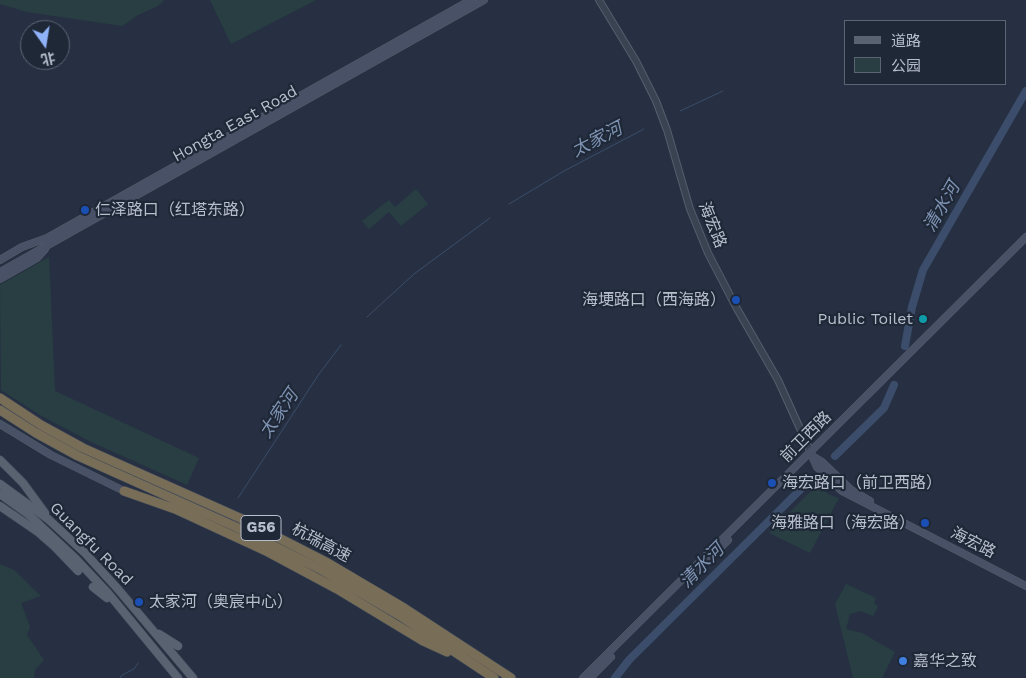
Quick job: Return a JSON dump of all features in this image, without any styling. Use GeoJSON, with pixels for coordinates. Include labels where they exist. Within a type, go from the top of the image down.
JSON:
{"type":"FeatureCollection","features":[{"type":"Feature","properties":{"kind":"highway","name":"杭瑞高速"},"geometry":{"type":"LineString","coordinates":[[0,398],[41,425],[82,448],[240,518],[326,562],[398,604],[511,678]]}},
{"type":"Feature","properties":{"kind":"highway","name":"杭瑞高速"},"geometry":{"type":"LineString","coordinates":[[0,410],[36,433],[78,456],[221,520],[302,559],[387,608],[494,678]]}},
{"type":"Feature","properties":{"kind":"highway"},"geometry":{"type":"LineString","coordinates":[[124,491],[168,506],[297,567],[357,600],[423,641],[477,666]]}},
{"type":"Feature","properties":{"kind":"main road","name":"Hongta East Road"},"geometry":{"type":"LineString","coordinates":[[0,260],[22,247],[47,238],[470,0]]}},
{"type":"Feature","properties":{"kind":"main road","name":"Hongta East Road"},"geometry":{"type":"LineString","coordinates":[[0,272],[484,0]]}},
{"type":"Feature","properties":{"kind":"main road","name":"前卫西路"},"geometry":{"type":"LineString","coordinates":[[590,678],[1026,237]]}},
{"type":"Feature","properties":{"kind":"main road","name":"前卫西路"},"geometry":{"type":"LineString","coordinates":[[583,678],[1026,243]]}},
{"type":"Feature","properties":{"kind":"main road"},"geometry":{"type":"LineString","coordinates":[[0,279],[37,258],[48,246]]}},
{"type":"Feature","properties":{"kind":"main road"},"geometry":{"type":"LineString","coordinates":[[0,424],[51,454],[124,491]]}},
{"type":"Feature","properties":{"kind":"main road","name":"海宏路"},"geometry":{"type":"LineString","coordinates":[[811,454],[851,490],[1026,580]]}},
{"type":"Feature","properties":{"kind":"main road","name":"海宏路"},"geometry":{"type":"LineString","coordinates":[[811,454],[817,467],[842,492],[1026,586]]}},
{"type":"Feature","properties":{"kind":"main road"},"geometry":{"type":"LineString","coordinates":[[0,460],[23,483],[48,519]]}},
{"type":"Feature","properties":{"kind":"main road","name":"Guangfu Road"},"geometry":{"type":"LineString","coordinates":[[0,484],[48,519],[85,553],[193,678]]}},
{"type":"Feature","properties":{"kind":"main road","name":"Guangfu Road"},"geometry":{"type":"LineString","coordinates":[[0,494],[28,514],[58,541],[98,582],[176,678]]}},
{"type":"Feature","properties":{"kind":"main road"},"geometry":{"type":"LineString","coordinates":[[0,506],[24,521],[54,546],[78,571]]}},
{"type":"Feature","properties":{"kind":"main road"},"geometry":{"type":"LineString","coordinates":[[93,587],[118,605]]}},
{"type":"Feature","properties":{"kind":"main road"},"geometry":{"type":"LineString","coordinates":[[152,630],[178,646]]}},
{"type":"Feature","properties":{"kind":"street","name":"海宏路"},"geometry":{"type":"LineString","coordinates":[[599,0],[636,61],[656,101],[667,130],[690,209],[708,253],[736,307],[778,380],[811,454]]}},
{"type":"Feature","properties":{"kind":"green space"},"geometry":{"type":"Polygon","coordinates":[[[0,0],[164,0],[158,6],[138,15],[122,26],[27,12],[0,4],[0,0]]]}},
{"type":"Feature","properties":{"kind":"green space"},"geometry":{"type":"Polygon","coordinates":[[[210,0],[316,0],[231,44],[210,0]]]}},
{"type":"Feature","properties":{"kind":"green space"},"geometry":{"type":"Polygon","coordinates":[[[416,189],[428,204],[401,226],[389,212],[369,229],[362,221],[389,200],[395,207],[416,189]]]}},
{"type":"Feature","properties":{"kind":"green space"},"geometry":{"type":"Polygon","coordinates":[[[49,257],[55,391],[199,458],[187,485],[89,441],[40,415],[1,390],[0,285],[49,257]]]}},
{"type":"Feature","properties":{"kind":"green space"},"geometry":{"type":"Polygon","coordinates":[[[818,484],[828,494],[839,498],[810,553],[769,533],[818,484]]]}},
{"type":"Feature","properties":{"kind":"green space"},"geometry":{"type":"Polygon","coordinates":[[[0,564],[14,570],[41,596],[21,603],[30,627],[27,635],[44,660],[35,670],[34,678],[0,678],[0,564]]]}},
{"type":"Feature","properties":{"kind":"green space"},"geometry":{"type":"Polygon","coordinates":[[[846,584],[876,598],[874,603],[878,606],[873,616],[861,611],[850,614],[846,629],[862,633],[895,652],[882,678],[853,678],[835,604],[846,584]]]}},
{"type":"Feature","properties":{"kind":"waterway","name":"太家河"},"geometry":{"type":"LineString","coordinates":[[680,111],[723,91]]}},
{"type":"Feature","properties":{"kind":"waterway","name":"清水河"},"geometry":{"type":"LineString","coordinates":[[905,346],[912,307],[923,270],[1026,91]]}},
{"type":"Feature","properties":{"kind":"waterway","name":"太家河"},"geometry":{"type":"LineString","coordinates":[[509,204],[564,171],[644,129]]}},
{"type":"Feature","properties":{"kind":"waterway","name":"太家河"},"geometry":{"type":"LineString","coordinates":[[367,317],[414,274],[490,218]]}},
{"type":"Feature","properties":{"kind":"waterway","name":"太家河"},"geometry":{"type":"LineString","coordinates":[[238,498],[319,374],[341,345]]}},
{"type":"Feature","properties":{"kind":"waterway","name":"清水河"},"geometry":{"type":"LineString","coordinates":[[835,456],[884,408],[894,385]]}},
{"type":"Feature","properties":{"kind":"waterway","name":"清水河"},"geometry":{"type":"LineString","coordinates":[[615,678],[629,660],[811,479]]}},
{"type":"Feature","properties":{"kind":"waterway","name":"太家河"},"geometry":{"type":"LineString","coordinates":[[120,678],[134,669],[138,663]]}},
{"type":"Feature","properties":{"kind":"place","name":"仁泽路口（红塔东路）"},"geometry":{"type":"Point","coordinates":[85,210]}},
{"type":"Feature","properties":{"kind":"place","name":"海埂路口（西海路）"},"geometry":{"type":"Point","coordinates":[736,300]}},
{"type":"Feature","properties":{"kind":"place","name":"Public Toilet"},"geometry":{"type":"Point","coordinates":[923,319]}},
{"type":"Feature","properties":{"kind":"place","name":"海宏路口（前卫西路）"},"geometry":{"type":"Point","coordinates":[772,483]}},
{"type":"Feature","properties":{"kind":"place","name":"海雅路口（海宏路）"},"geometry":{"type":"Point","coordinates":[925,523]}},
{"type":"Feature","properties":{"kind":"place","name":"太家河（奥宸中心）"},"geometry":{"type":"Point","coordinates":[139,602]}},
{"type":"Feature","properties":{"kind":"place","name":"嘉华之致"},"geometry":{"type":"Point","coordinates":[903,661]}}]}
